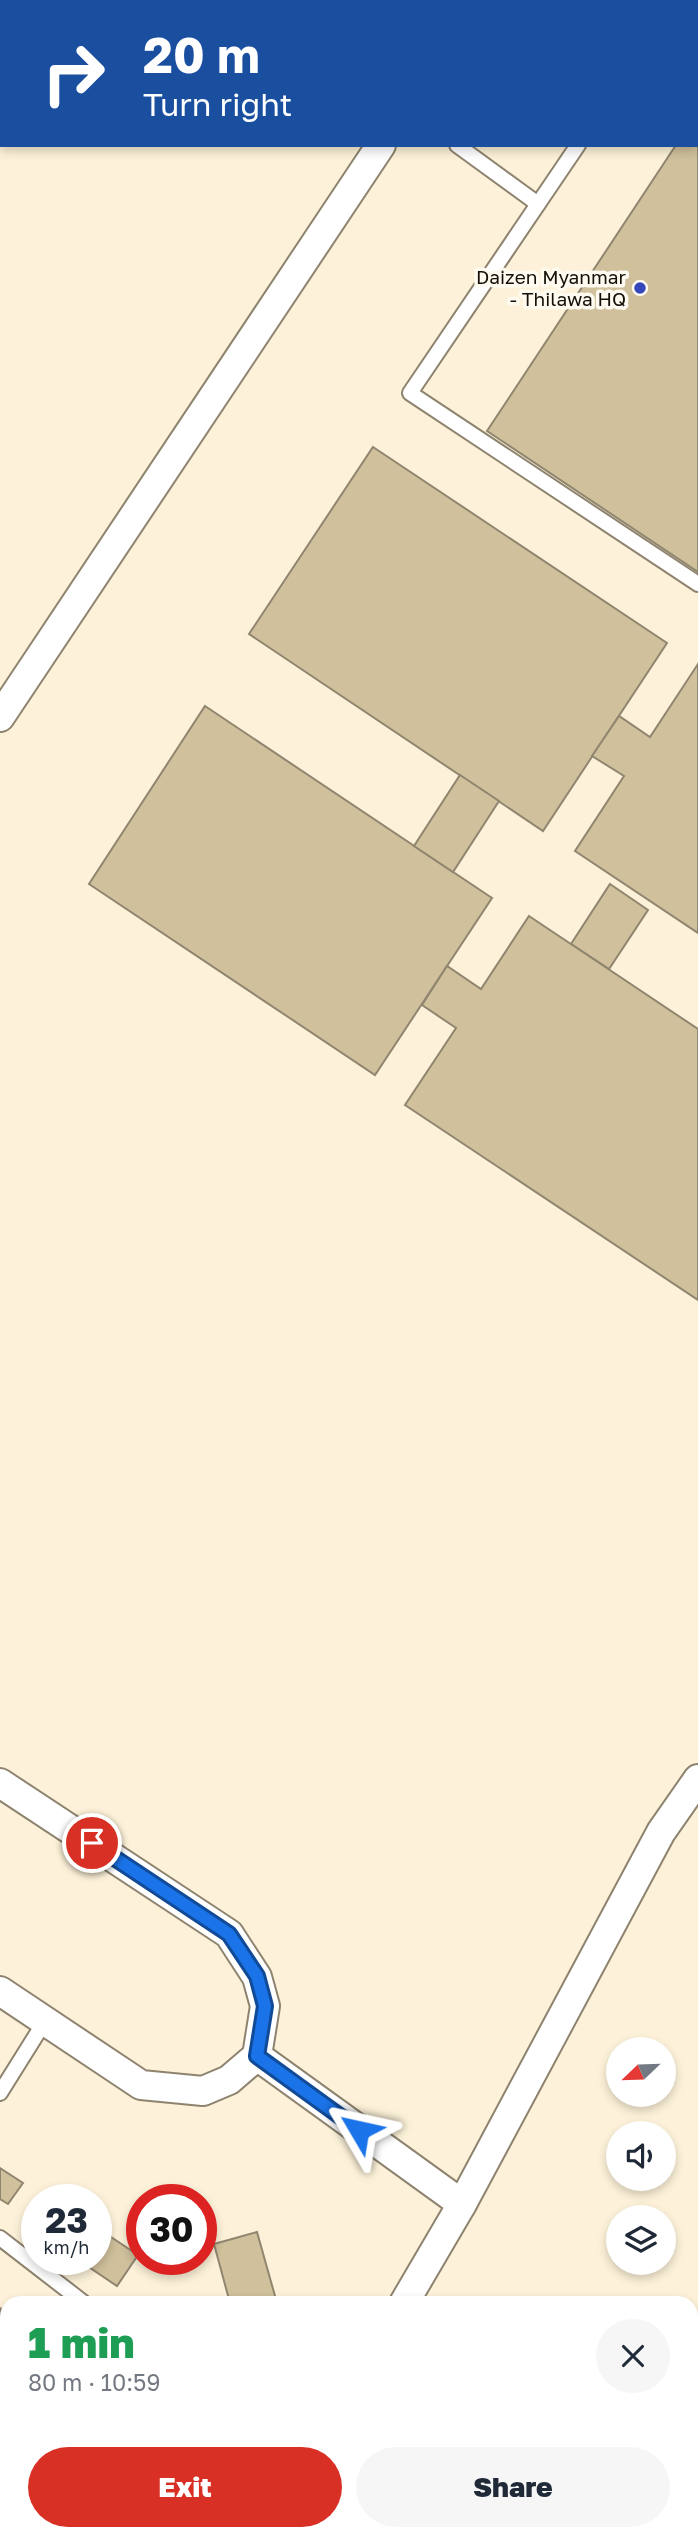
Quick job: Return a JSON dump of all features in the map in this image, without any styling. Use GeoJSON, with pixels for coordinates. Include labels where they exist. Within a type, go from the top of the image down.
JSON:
{"type":"FeatureCollection","features":[{"type":"Feature","properties":{"kind":"street"},"geometry":{"type":"LineString","coordinates":[[0,717],[380,147]]}},
{"type":"Feature","properties":{"kind":"street"},"geometry":{"type":"LineString","coordinates":[[408,2296],[462,2204],[661,1832],[698,1779]]}},
{"type":"Feature","properties":{"kind":"street"},"geometry":{"type":"LineString","coordinates":[[0,1783],[229,1934],[257,1976],[265,2006],[257,2056],[229,2080],[203,2091],[141,2085],[0,1991]]}},
{"type":"Feature","properties":{"kind":"street"},"geometry":{"type":"LineString","coordinates":[[257,2056],[462,2204]]}},
{"type":"Feature","properties":{"kind":"lane"},"geometry":{"type":"LineString","coordinates":[[460,147],[538,204]]}},
{"type":"Feature","properties":{"kind":"lane"},"geometry":{"type":"LineString","coordinates":[[577,147],[410,393],[698,584]]}},
{"type":"Feature","properties":{"kind":"lane"},"geometry":{"type":"LineString","coordinates":[[0,2093],[45,2021]]}},
{"type":"Feature","properties":{"kind":"lane"},"geometry":{"type":"LineString","coordinates":[[0,2238],[75,2296]]}},
{"type":"Feature","properties":{"kind":"shaded area"},"geometry":{"type":"Polygon","coordinates":[[[0,147],[698,147],[698,2296],[0,2296],[0,147]]]}},
{"type":"Feature","properties":{"kind":"building","name":"Daizen Myanmar - Thilawa HQ"},"geometry":{"type":"Polygon","coordinates":[[[675,147],[698,147],[698,572],[487,431],[675,147]]]}},
{"type":"Feature","properties":{"kind":"building"},"geometry":{"type":"Polygon","coordinates":[[[373,447],[667,643],[543,831],[249,634],[373,447]]]}},
{"type":"Feature","properties":{"kind":"building"},"geometry":{"type":"Polygon","coordinates":[[[698,664],[698,933],[575,851],[624,776],[592,756],[619,716],[650,737],[698,664]]]}},
{"type":"Feature","properties":{"kind":"building"},"geometry":{"type":"Polygon","coordinates":[[[205,706],[492,898],[375,1075],[89,884],[205,706]]]}},
{"type":"Feature","properties":{"kind":"building"},"geometry":{"type":"Polygon","coordinates":[[[460,775],[499,801],[453,872],[414,846],[460,775]]]}},
{"type":"Feature","properties":{"kind":"building"},"geometry":{"type":"Polygon","coordinates":[[[610,884],[648,910],[609,969],[571,944],[610,884]]]}},
{"type":"Feature","properties":{"kind":"building"},"geometry":{"type":"Polygon","coordinates":[[[529,916],[698,1029],[698,1300],[405,1105],[456,1028],[422,1005],[447,966],[481,989],[529,916]]]}},
{"type":"Feature","properties":{"kind":"building"},"geometry":{"type":"Polygon","coordinates":[[[0,2168],[23,2183],[8,2204],[0,2199],[0,2168]]]}},
{"type":"Feature","properties":{"kind":"building"},"geometry":{"type":"Polygon","coordinates":[[[257,2232],[275,2296],[228,2296],[217,2255],[217,2243],[257,2232]]]}},
{"type":"Feature","properties":{"kind":"building"},"geometry":{"type":"Polygon","coordinates":[[[112,2238],[126,2247],[126,2273],[117,2286],[101,2275],[112,2275],[112,2238]]]}},
{"type":"Feature","properties":{"kind":"place","name":"Daizen Myanmar - Thilawa HQ"},"geometry":{"type":"Point","coordinates":[640,288]}},
{"type":"Feature","properties":{"kind":"route"},"geometry":{"type":"LineString","coordinates":[[92,1843],[229,1934],[257,1976],[265,2006],[257,2056],[359,2130]]}}]}
